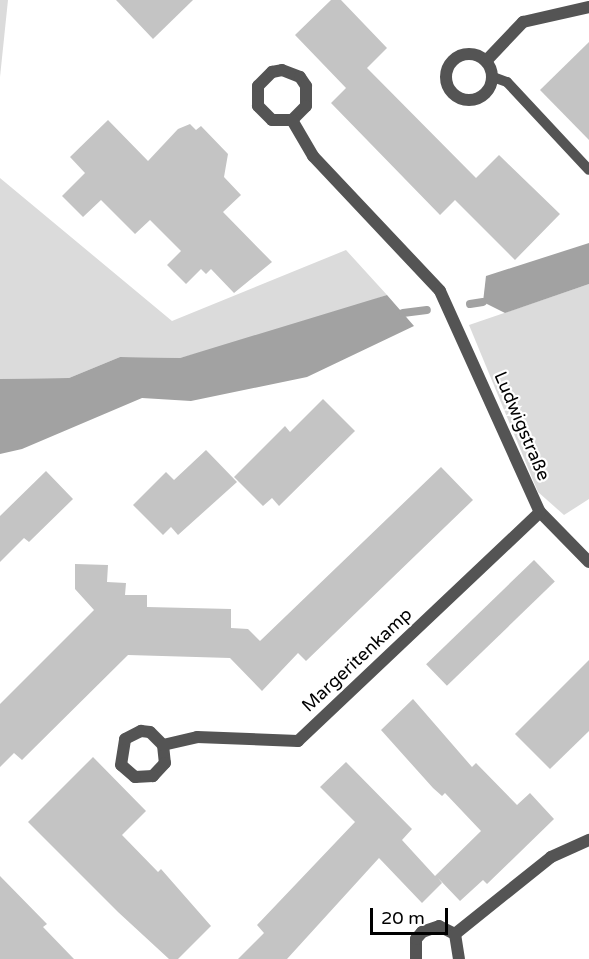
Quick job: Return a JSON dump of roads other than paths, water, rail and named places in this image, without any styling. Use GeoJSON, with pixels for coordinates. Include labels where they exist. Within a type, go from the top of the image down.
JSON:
{"type":"FeatureCollection","features":[{"type":"Feature","properties":{"kind":"street"},"geometry":{"type":"LineString","coordinates":[[486,61],[523,22],[589,7]]}},
{"type":"Feature","properties":{"kind":"street"},"geometry":{"type":"LineString","coordinates":[[460,55],[486,61],[493,77],[486,94],[478,99],[460,99],[448,86],[448,68],[460,55]]}},
{"type":"Feature","properties":{"kind":"street"},"geometry":{"type":"LineString","coordinates":[[272,72],[292,72],[306,86],[306,105],[292,120],[272,120],[258,106],[258,86],[272,72]]}},
{"type":"Feature","properties":{"kind":"street","name":"Ludwigstraße"},"geometry":{"type":"LineString","coordinates":[[292,120],[313,156],[440,291],[540,512],[589,562]]}},
{"type":"Feature","properties":{"kind":"street","name":"Margeritenkamp"},"geometry":{"type":"LineString","coordinates":[[163,744],[197,737],[298,741],[540,512]]}},
{"type":"Feature","properties":{"kind":"street"},"geometry":{"type":"LineString","coordinates":[[455,934],[551,856],[589,840]]}},
{"type":"Feature","properties":{"kind":"street"},"geometry":{"type":"LineString","coordinates":[[416,959],[413,948],[422,932],[439,926],[455,934]]}},
{"type":"Feature","properties":{"kind":"street"},"geometry":{"type":"LineString","coordinates":[[455,934],[459,959]]}},
{"type":"Feature","properties":{"kind":"lane"},"geometry":{"type":"LineString","coordinates":[[493,77],[507,82],[589,170]]}},
{"type":"Feature","properties":{"kind":"waterway"},"geometry":{"type":"LineString","coordinates":[[470,304],[483,302]]}},
{"type":"Feature","properties":{"kind":"waterway"},"geometry":{"type":"LineString","coordinates":[[403,313],[427,310]]}}]}
